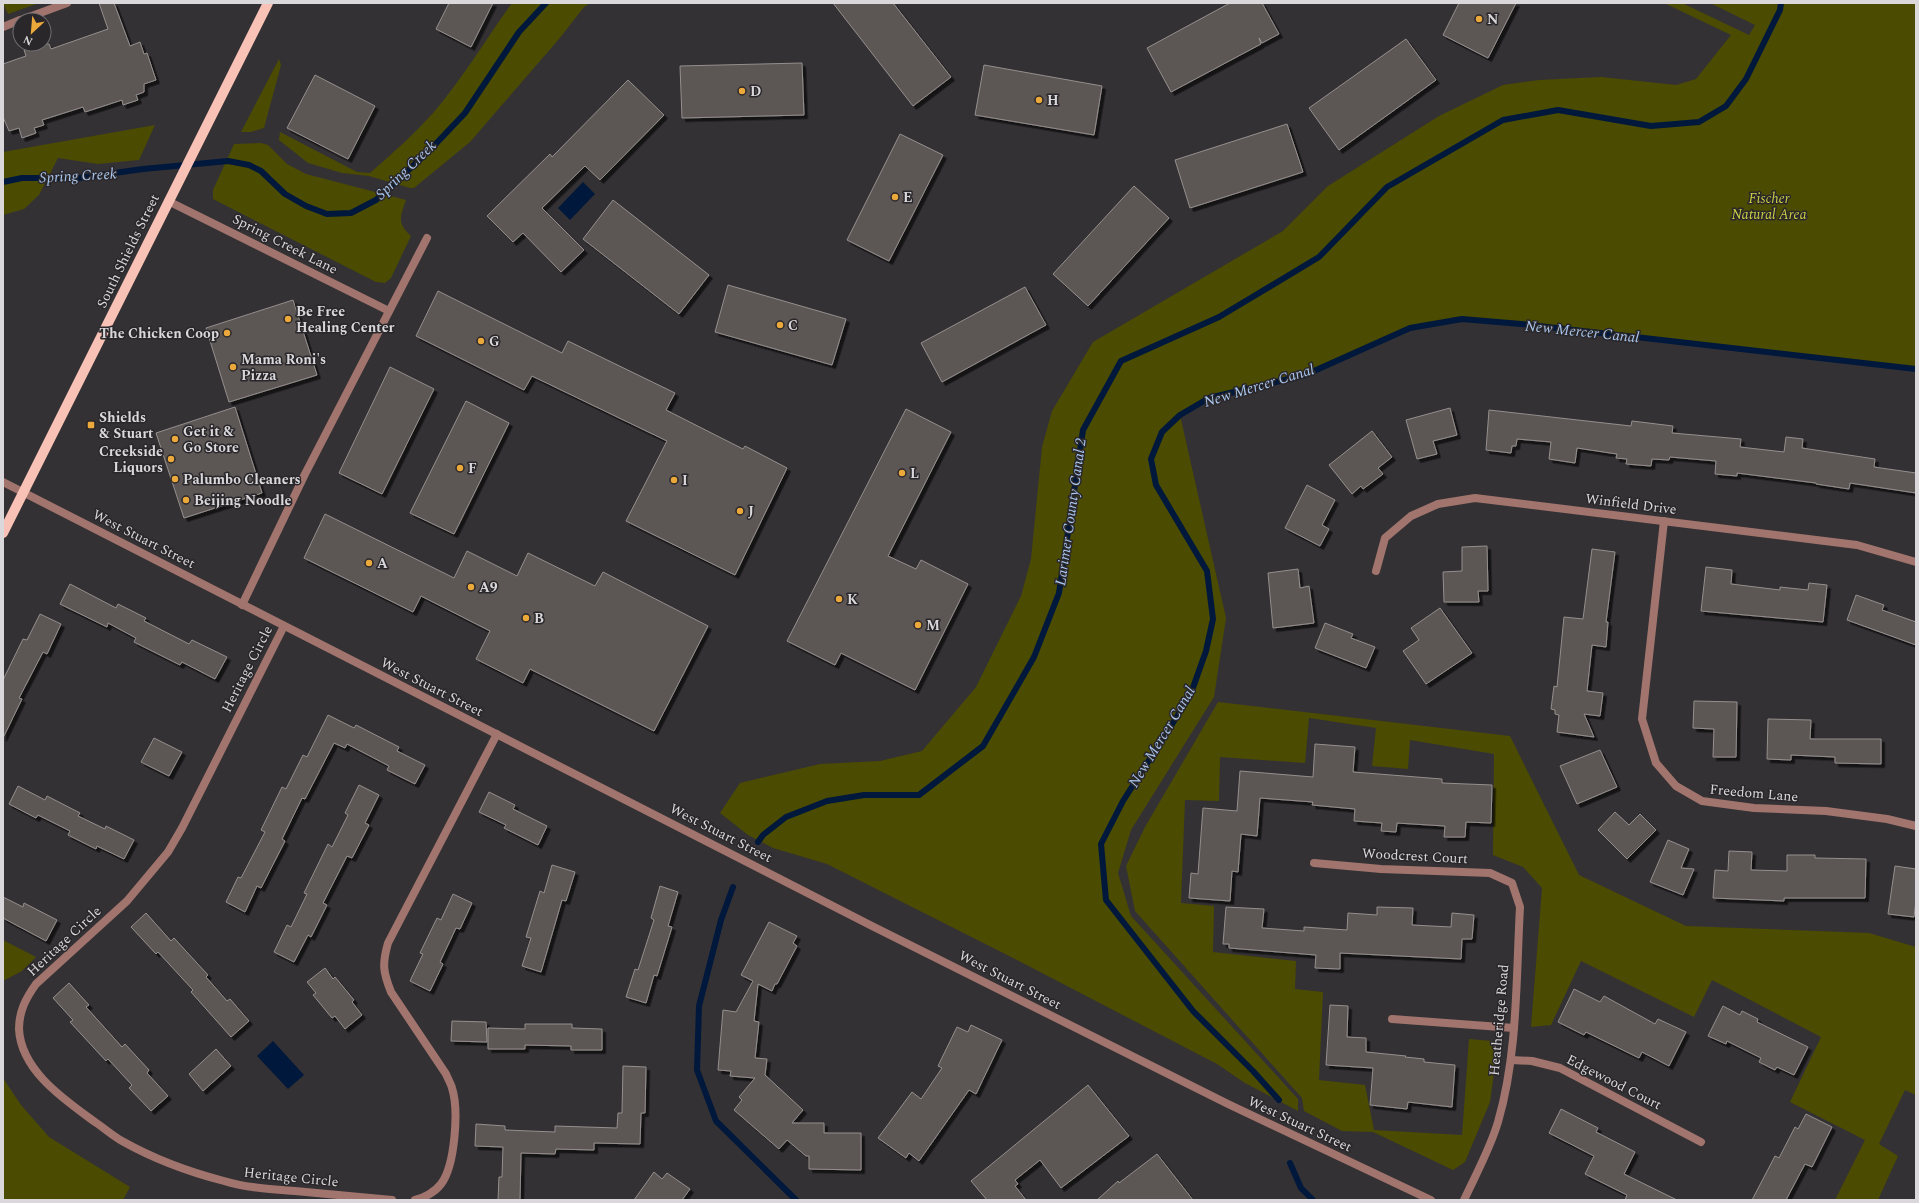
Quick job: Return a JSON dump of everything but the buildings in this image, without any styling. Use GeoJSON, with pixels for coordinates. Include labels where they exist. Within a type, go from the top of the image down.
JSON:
{"type":"FeatureCollection","features":[{"type":"Feature","properties":{"kind":"main road","name":"South Shields Street"},"geometry":{"type":"LineString","coordinates":[[3,533],[268,3]]}},
{"type":"Feature","properties":{"kind":"street"},"geometry":{"type":"LineString","coordinates":[[42,12],[67,3]]}},
{"type":"Feature","properties":{"kind":"street","name":"Spring Creek Lane"},"geometry":{"type":"LineString","coordinates":[[168,201],[389,311]]}},
{"type":"Feature","properties":{"kind":"street"},"geometry":{"type":"LineString","coordinates":[[242,605],[305,474],[427,238]]}},
{"type":"Feature","properties":{"kind":"street","name":"West Stuart Street"},"geometry":{"type":"LineString","coordinates":[[3,482],[879,929],[1228,1104],[1431,1200]]}},
{"type":"Feature","properties":{"kind":"street","name":"Winfield Drive"},"geometry":{"type":"LineString","coordinates":[[1376,571],[1385,538],[1411,516],[1438,504],[1475,498],[1857,545],[1916,562]]}},
{"type":"Feature","properties":{"kind":"street","name":"Freedom Lane"},"geometry":{"type":"LineString","coordinates":[[1664,521],[1642,719],[1656,763],[1676,786],[1702,801],[1754,808],[1826,811],[1887,819],[1916,826]]}},
{"type":"Feature","properties":{"kind":"street","name":"Heritage Circle"},"geometry":{"type":"LineString","coordinates":[[284,626],[182,828],[168,852],[127,901],[36,984],[26,1000],[21,1013],[19,1029],[21,1042],[30,1062],[46,1083],[67,1102],[122,1141],[157,1158],[188,1171],[249,1187],[392,1200]]}},
{"type":"Feature","properties":{"kind":"street"},"geometry":{"type":"LineString","coordinates":[[415,1200],[428,1195],[441,1185],[449,1171],[454,1148],[455,1107],[453,1089],[446,1074],[391,992],[385,976],[383,961],[388,943],[497,734]]}},
{"type":"Feature","properties":{"kind":"street","name":"Woodcrest Court"},"geometry":{"type":"LineString","coordinates":[[1314,863],[1381,869],[1490,872],[1512,883]]}},
{"type":"Feature","properties":{"kind":"street","name":"Heatheridge Road"},"geometry":{"type":"LineString","coordinates":[[1464,1200],[1487,1151],[1498,1123],[1511,1060],[1520,907],[1512,883]]}},
{"type":"Feature","properties":{"kind":"street"},"geometry":{"type":"LineString","coordinates":[[1392,1019],[1514,1028]]}},
{"type":"Feature","properties":{"kind":"street","name":"Edgewood Court"},"geometry":{"type":"LineString","coordinates":[[1511,1060],[1532,1061],[1560,1068],[1701,1142]]}},
{"type":"Feature","properties":{"kind":"green space"},"geometry":{"type":"Polygon","coordinates":[[[3,3],[39,3],[12,12],[8,14],[3,3]]]}},
{"type":"Feature","properties":{"kind":"green space"},"geometry":{"type":"Polygon","coordinates":[[[512,3],[590,3],[584,7],[559,39],[470,142],[414,188],[369,176],[342,173],[308,163],[279,140],[280,132],[357,172],[370,173],[403,144],[445,99],[512,3]]]}},
{"type":"Feature","properties":{"kind":"green space","name":"Fischer Natural Area"},"geometry":{"type":"Polygon","coordinates":[[[1664,3],[1682,3],[1749,35],[1755,25],[1710,3],[1916,3],[1916,369],[1521,324],[1462,319],[1410,328],[1305,375],[1209,398],[1180,415],[1226,618],[1214,697],[1131,830],[1118,873],[1131,916],[1298,1099],[1298,1111],[1245,1083],[1217,1064],[1017,960],[827,864],[773,848],[748,835],[720,813],[740,783],[820,764],[880,761],[922,751],[976,687],[1021,596],[1031,559],[1042,447],[1052,411],[1093,342],[1283,231],[1328,186],[1439,116],[1503,85],[1539,80],[1601,77],[1676,85],[1696,79],[1731,35],[1664,3]]]}},
{"type":"Feature","properties":{"kind":"green space"},"geometry":{"type":"Polygon","coordinates":[[[279,59],[281,65],[264,128],[251,132],[241,132],[279,59]]]}},
{"type":"Feature","properties":{"kind":"green space"},"geometry":{"type":"Polygon","coordinates":[[[155,125],[139,160],[98,164],[58,158],[39,195],[24,209],[3,215],[3,152],[155,125]]]}},
{"type":"Feature","properties":{"kind":"green space"},"geometry":{"type":"Polygon","coordinates":[[[261,143],[268,145],[287,164],[306,174],[406,200],[401,215],[401,220],[403,227],[411,236],[391,278],[385,283],[376,282],[213,199],[213,190],[234,144],[261,143]]]}},
{"type":"Feature","properties":{"kind":"green space"},"geometry":{"type":"Polygon","coordinates":[[[1218,702],[1510,736],[1579,875],[1686,926],[1869,933],[1916,947],[1916,1095],[1905,1090],[1879,1144],[1898,1156],[1878,1200],[1835,1200],[1865,1140],[1790,1102],[1821,1037],[1712,980],[1694,1017],[1581,961],[1551,1025],[1531,1027],[1542,888],[1523,867],[1493,855],[1494,754],[1410,740],[1408,769],[1372,766],[1376,728],[1309,718],[1305,763],[1220,757],[1219,801],[1185,800],[1181,903],[1214,906],[1213,952],[1296,961],[1295,989],[1323,992],[1319,1080],[1365,1085],[1374,1130],[1462,1135],[1469,1039],[1492,1041],[1497,1050],[1490,1102],[1465,1162],[1453,1170],[1373,1132],[1342,1131],[1304,1111],[1302,1098],[1135,911],[1126,866],[1145,827],[1218,702]]]}},
{"type":"Feature","properties":{"kind":"green space"},"geometry":{"type":"Polygon","coordinates":[[[3,940],[36,957],[22,971],[3,981],[3,940]]]}},
{"type":"Feature","properties":{"kind":"green space"},"geometry":{"type":"Polygon","coordinates":[[[3,1078],[21,1105],[49,1137],[130,1187],[123,1200],[3,1200],[3,1078]]]}},
{"type":"Feature","properties":{"kind":"water"},"geometry":{"type":"Polygon","coordinates":[[[583,182],[595,194],[570,220],[558,208],[583,182]]]}},
{"type":"Feature","properties":{"kind":"water"},"geometry":{"type":"Polygon","coordinates":[[[273,1041],[304,1075],[288,1089],[257,1056],[273,1041]]]}},
{"type":"Feature","properties":{"kind":"waterway","name":"Spring Creek"},"geometry":{"type":"LineString","coordinates":[[3,182],[22,178],[79,178],[143,169],[228,161],[249,165],[261,171],[285,194],[306,206],[327,214],[351,213],[376,200],[430,150],[465,113],[519,32],[546,3]]}},
{"type":"Feature","properties":{"kind":"waterway","name":"Larimer County Canal 2"},"geometry":{"type":"LineString","coordinates":[[758,842],[763,835],[786,817],[827,801],[864,795],[919,795],[983,746],[1034,657],[1059,593],[1083,430],[1121,361],[1219,317],[1319,257],[1387,187],[1503,120],[1558,110],[1651,126],[1699,122],[1726,106],[1746,79],[1780,10],[1781,3]]}},
{"type":"Feature","properties":{"kind":"waterway","name":"New Mercer Canal"},"geometry":{"type":"LineString","coordinates":[[1279,1100],[1253,1071],[1193,1011],[1106,900],[1101,844],[1123,801],[1190,696],[1206,651],[1213,619],[1207,571],[1156,485],[1151,459],[1162,432],[1180,415],[1209,398],[1305,375],[1410,328],[1462,319],[1521,324],[1916,369]]}},
{"type":"Feature","properties":{"kind":"waterway","name":"Larimer County Canal 2"},"geometry":{"type":"LineString","coordinates":[[733,887],[721,920],[699,1006],[697,1070],[716,1121],[796,1200]]}},
{"type":"Feature","properties":{"kind":"waterway","name":"New Mercer Canal"},"geometry":{"type":"LineString","coordinates":[[1290,1163],[1301,1188],[1313,1200]]}},
{"type":"Feature","properties":{"kind":"place","name":"N"},"geometry":{"type":"Point","coordinates":[1479,19]}},
{"type":"Feature","properties":{"kind":"place","name":"D"},"geometry":{"type":"Point","coordinates":[742,91]}},
{"type":"Feature","properties":{"kind":"place","name":"H"},"geometry":{"type":"Point","coordinates":[1039,100]}},
{"type":"Feature","properties":{"kind":"place","name":"E"},"geometry":{"type":"Point","coordinates":[895,197]}},
{"type":"Feature","properties":{"kind":"place","name":"Be Free Healing Center"},"geometry":{"type":"Point","coordinates":[288,319]}},
{"type":"Feature","properties":{"kind":"place","name":"C"},"geometry":{"type":"Point","coordinates":[780,325]}},
{"type":"Feature","properties":{"kind":"place","name":"The Chicken Coop"},"geometry":{"type":"Point","coordinates":[227,333]}},
{"type":"Feature","properties":{"kind":"place","name":"G"},"geometry":{"type":"Point","coordinates":[481,341]}},
{"type":"Feature","properties":{"kind":"place","name":"Mama Roni's Pizza"},"geometry":{"type":"Point","coordinates":[233,367]}},
{"type":"Feature","properties":{"kind":"place","name":"Shields & Stuart"},"geometry":{"type":"Point","coordinates":[91,425]}},
{"type":"Feature","properties":{"kind":"place","name":"Get it & Go Store"},"geometry":{"type":"Point","coordinates":[175,439]}},
{"type":"Feature","properties":{"kind":"place","name":"Creekside Liquors"},"geometry":{"type":"Point","coordinates":[171,459]}},
{"type":"Feature","properties":{"kind":"place","name":"F"},"geometry":{"type":"Point","coordinates":[460,468]}},
{"type":"Feature","properties":{"kind":"place","name":"L"},"geometry":{"type":"Point","coordinates":[902,473]}},
{"type":"Feature","properties":{"kind":"place","name":"Palumbo Cleaners"},"geometry":{"type":"Point","coordinates":[175,479]}},
{"type":"Feature","properties":{"kind":"place","name":"I"},"geometry":{"type":"Point","coordinates":[674,480]}},
{"type":"Feature","properties":{"kind":"place","name":"Beijing Noodle"},"geometry":{"type":"Point","coordinates":[186,500]}},
{"type":"Feature","properties":{"kind":"place","name":"J"},"geometry":{"type":"Point","coordinates":[740,511]}},
{"type":"Feature","properties":{"kind":"place","name":"A"},"geometry":{"type":"Point","coordinates":[369,563]}},
{"type":"Feature","properties":{"kind":"place","name":"A9"},"geometry":{"type":"Point","coordinates":[471,587]}},
{"type":"Feature","properties":{"kind":"place","name":"K"},"geometry":{"type":"Point","coordinates":[839,599]}},
{"type":"Feature","properties":{"kind":"place","name":"B"},"geometry":{"type":"Point","coordinates":[526,618]}},
{"type":"Feature","properties":{"kind":"place","name":"M"},"geometry":{"type":"Point","coordinates":[918,625]}}]}
